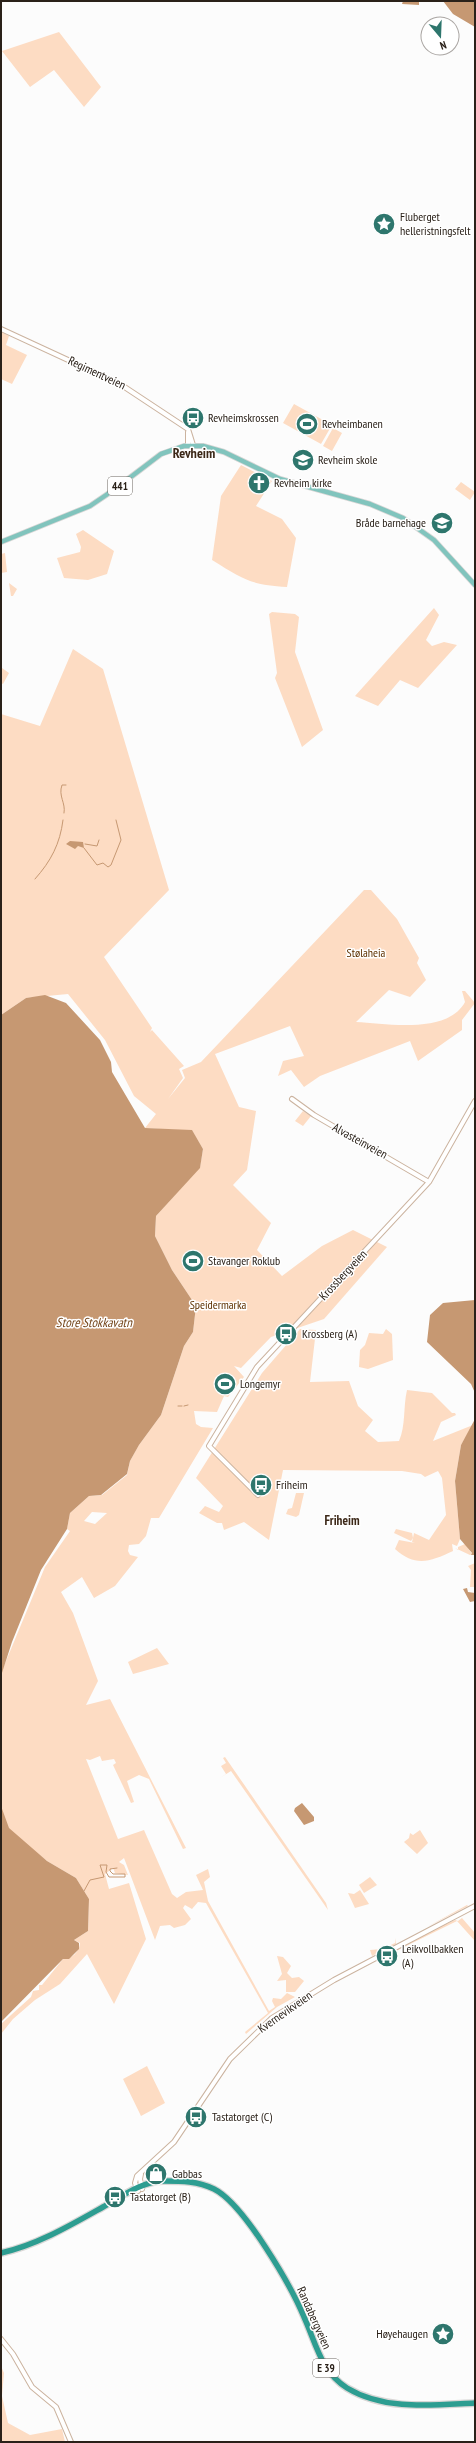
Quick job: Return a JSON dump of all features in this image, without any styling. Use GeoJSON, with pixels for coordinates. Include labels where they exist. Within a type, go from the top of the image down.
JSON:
{"type":"FeatureCollection","features":[{"type":"Feature","properties":{"kind":"highway","name":"Randabergveien"},"geometry":{"type":"LineString","coordinates":[[1,2253],[23,2247],[140,2189],[168,2182],[184,2181],[215,2189],[228,2198],[236,2207],[268,2254],[296,2300],[322,2362],[343,2385],[360,2394],[397,2403],[475,2403]]}},
{"type":"Feature","properties":{"kind":"highway","name":"Randabergveien"},"geometry":{"type":"LineString","coordinates":[[1,2256],[24,2249],[140,2189]]}},
{"type":"Feature","properties":{"kind":"main road","name":"Regimentveien"},"geometry":{"type":"LineString","coordinates":[[1,329],[120,384],[187,428],[190,445]]}},
{"type":"Feature","properties":{"kind":"main road","name":"441"},"geometry":{"type":"LineString","coordinates":[[1,542],[77,513],[103,498],[157,456],[171,449],[190,445],[216,449],[276,478],[395,514],[434,540],[475,586]]}},
{"type":"Feature","properties":{"kind":"main road","name":"441"},"geometry":{"type":"LineString","coordinates":[[1,538],[44,525]]}},
{"type":"Feature","properties":{"kind":"main road","name":"Alvasteinveien"},"geometry":{"type":"LineString","coordinates":[[292,1099],[314,1115],[429,1182]]}},
{"type":"Feature","properties":{"kind":"main road","name":"Krossbergveien"},"geometry":{"type":"LineString","coordinates":[[258,1495],[209,1446],[257,1367],[429,1182],[475,1101]]}},
{"type":"Feature","properties":{"kind":"main road","name":"Kvernevikveien"},"geometry":{"type":"LineString","coordinates":[[140,2189],[141,2173],[160,2156],[185,2129],[230,2059],[272,2018],[334,1980],[475,1906]]}},
{"type":"Feature","properties":{"kind":"main road"},"geometry":{"type":"LineString","coordinates":[[1,2339],[13,2354],[32,2387],[56,2407],[71,2442]]}},
{"type":"Feature","properties":{"kind":"green space"},"geometry":{"type":"Polygon","coordinates":[[[59,32],[101,87],[84,107],[54,70],[30,87],[2,51],[59,32]]]}},
{"type":"Feature","properties":{"kind":"green space"},"geometry":{"type":"Polygon","coordinates":[[[1,332],[9,336],[6,345],[27,355],[12,384],[1,379],[1,332]]]}},
{"type":"Feature","properties":{"kind":"green space","name":"Revheimbanen"},"geometry":{"type":"Polygon","coordinates":[[[294,404],[332,425],[321,444],[283,423],[294,404]]]}},
{"type":"Feature","properties":{"kind":"green space"},"geometry":{"type":"Polygon","coordinates":[[[333,428],[342,433],[332,451],[323,446],[333,428]]]}},
{"type":"Feature","properties":{"kind":"green space"},"geometry":{"type":"Polygon","coordinates":[[[241,465],[272,481],[256,506],[282,519],[296,538],[287,587],[255,583],[212,560],[221,496],[241,465]]]}},
{"type":"Feature","properties":{"kind":"green space"},"geometry":{"type":"Polygon","coordinates":[[[461,482],[475,492],[470,500],[455,489],[461,482]]]}},
{"type":"Feature","properties":{"kind":"green space"},"geometry":{"type":"Polygon","coordinates":[[[83,530],[114,551],[107,574],[88,580],[64,578],[57,558],[80,552],[81,547],[76,534],[83,530]]]}},
{"type":"Feature","properties":{"kind":"green space"},"geometry":{"type":"Polygon","coordinates":[[[5,553],[7,572],[1,573],[1,554],[5,553]]]}},
{"type":"Feature","properties":{"kind":"green space"},"geometry":{"type":"Polygon","coordinates":[[[9,583],[17,589],[13,596],[11,596],[9,583]]]}},
{"type":"Feature","properties":{"kind":"green space"},"geometry":{"type":"Polygon","coordinates":[[[434,608],[439,615],[426,640],[432,646],[444,642],[457,645],[418,688],[400,680],[378,706],[355,696],[434,608]]]}},
{"type":"Feature","properties":{"kind":"green space"},"geometry":{"type":"Polygon","coordinates":[[[272,612],[295,614],[299,617],[295,652],[323,730],[302,747],[275,678],[277,673],[269,614],[272,612]]]}},
{"type":"Feature","properties":{"kind":"green space"},"geometry":{"type":"Polygon","coordinates":[[[73,649],[103,669],[169,890],[104,957],[152,1028],[150,1032],[152,1030],[184,1066],[179,1069],[183,1078],[168,1099],[185,1078],[182,1070],[201,1062],[364,890],[371,890],[397,919],[419,958],[417,963],[426,980],[410,997],[389,990],[356,1022],[416,1025],[445,1019],[457,1012],[465,1002],[462,991],[465,991],[475,1003],[462,1020],[462,1030],[418,1061],[410,1041],[320,1076],[304,1087],[291,1070],[278,1076],[283,1061],[304,1056],[290,1026],[215,1054],[239,1107],[256,1111],[247,1170],[233,1185],[271,1223],[257,1250],[282,1276],[322,1246],[353,1230],[387,1247],[324,1319],[271,1337],[241,1368],[234,1366],[244,1377],[228,1397],[224,1396],[217,1412],[194,1411],[196,1424],[201,1427],[213,1428],[159,1518],[151,1518],[146,1536],[139,1544],[129,1545],[128,1551],[130,1555],[138,1557],[115,1586],[94,1598],[82,1577],[61,1592],[73,1613],[98,1681],[86,1705],[110,1699],[186,1848],[183,1849],[149,1779],[139,1775],[127,1781],[134,1802],[131,1803],[113,1765],[116,1763],[114,1759],[102,1761],[100,1756],[90,1760],[86,1759],[118,1839],[144,1830],[172,1894],[177,1898],[186,1892],[203,1890],[196,1875],[208,1869],[210,1877],[204,1882],[208,1901],[269,2011],[275,2007],[272,2001],[273,1998],[281,1999],[287,1993],[295,1997],[277,2007],[246,2034],[245,2032],[268,2013],[206,1903],[198,1902],[192,1909],[185,1905],[183,1908],[191,1919],[185,1925],[174,1928],[170,1925],[160,1926],[155,1940],[124,1858],[119,1862],[124,1865],[128,1875],[115,1873],[113,1868],[105,1874],[109,1889],[129,1883],[146,1939],[114,2004],[87,1954],[60,1984],[35,2000],[13,2019],[1,2034],[1,2024],[31,1997],[33,1991],[39,1990],[39,1985],[42,1985],[63,1959],[69,1958],[77,1952],[80,1943],[74,1940],[88,1931],[89,1899],[76,1878],[47,1861],[7,1829],[1,1810],[1,1673],[45,1567],[70,1531],[67,1529],[70,1513],[89,1496],[102,1495],[127,1475],[130,1461],[139,1445],[161,1415],[184,1346],[193,1332],[196,1306],[172,1270],[155,1236],[156,1216],[200,1167],[203,1149],[192,1131],[145,1128],[156,1114],[134,1096],[105,1040],[68,994],[26,998],[1,1015],[1,714],[40,726],[73,649]],[[92,1512],[84,1521],[95,1524],[107,1513],[92,1512]]]}},
{"type":"Feature","properties":{"kind":"green space"},"geometry":{"type":"Polygon","coordinates":[[[2,668],[9,673],[3,684],[1,683],[2,668]]]}},
{"type":"Feature","properties":{"kind":"green space"},"geometry":{"type":"Polygon","coordinates":[[[303,1111],[311,1116],[303,1126],[295,1121],[303,1111]]]}},
{"type":"Feature","properties":{"kind":"green space"},"geometry":{"type":"Polygon","coordinates":[[[300,1329],[316,1330],[310,1382],[349,1381],[358,1406],[373,1420],[365,1431],[378,1442],[399,1441],[403,1429],[407,1390],[432,1393],[452,1413],[455,1413],[456,1415],[441,1422],[433,1441],[473,1425],[461,1445],[455,1481],[460,1539],[457,1546],[452,1544],[453,1551],[437,1558],[423,1561],[402,1555],[395,1549],[399,1540],[415,1543],[412,1542],[414,1533],[429,1540],[446,1515],[442,1478],[438,1471],[425,1477],[421,1474],[402,1471],[283,1470],[269,1540],[244,1522],[224,1530],[222,1523],[217,1523],[199,1513],[205,1506],[219,1512],[223,1506],[196,1478],[262,1373],[300,1329]]]}},
{"type":"Feature","properties":{"kind":"green space"},"geometry":{"type":"Polygon","coordinates":[[[386,1329],[392,1334],[393,1360],[368,1369],[359,1367],[360,1350],[365,1345],[369,1333],[383,1334],[386,1329]]]}},
{"type":"Feature","properties":{"kind":"green space"},"geometry":{"type":"Polygon","coordinates":[[[296,1493],[304,1493],[299,1515],[296,1517],[286,1514],[288,1509],[292,1508],[296,1493]]]}},
{"type":"Feature","properties":{"kind":"green space"},"geometry":{"type":"Polygon","coordinates":[[[396,1529],[412,1533],[413,1538],[411,1541],[394,1533],[396,1529]]]}},
{"type":"Feature","properties":{"kind":"green space"},"geometry":{"type":"Polygon","coordinates":[[[465,1544],[472,1554],[470,1555],[458,1549],[458,1547],[465,1544]]]}},
{"type":"Feature","properties":{"kind":"green space"},"geometry":{"type":"Polygon","coordinates":[[[475,1563],[475,1587],[470,1587],[471,1570],[468,1566],[475,1563]]]}},
{"type":"Feature","properties":{"kind":"green space"},"geometry":{"type":"Polygon","coordinates":[[[157,1648],[169,1664],[133,1674],[128,1662],[157,1648]]]}},
{"type":"Feature","properties":{"kind":"green space"},"geometry":{"type":"Polygon","coordinates":[[[225,1757],[326,1903],[328,1910],[231,1771],[220,1778],[226,1774],[221,1766],[226,1763],[223,1758],[225,1757]]]}},
{"type":"Feature","properties":{"kind":"green space"},"geometry":{"type":"Polygon","coordinates":[[[420,1830],[428,1843],[417,1854],[404,1842],[409,1838],[410,1833],[413,1835],[420,1830]]]}},
{"type":"Feature","properties":{"kind":"green space"},"geometry":{"type":"Polygon","coordinates":[[[370,1877],[377,1885],[364,1893],[359,1885],[370,1877]]]}},
{"type":"Feature","properties":{"kind":"green space"},"geometry":{"type":"Polygon","coordinates":[[[360,1890],[369,1904],[355,1908],[348,1893],[354,1894],[360,1890]]]}},
{"type":"Feature","properties":{"kind":"green space"},"geometry":{"type":"Polygon","coordinates":[[[467,1905],[468,1906],[427,1927],[467,1905]]]}},
{"type":"Feature","properties":{"kind":"green space"},"geometry":{"type":"Polygon","coordinates":[[[475,1908],[462,1918],[475,1933],[475,1941],[457,1921],[394,1952],[386,1958],[391,1953],[418,1937],[455,1920],[458,1921],[475,1908]]]}},
{"type":"Feature","properties":{"kind":"green space"},"geometry":{"type":"Polygon","coordinates":[[[395,1938],[396,1944],[372,1956],[370,1950],[382,1949],[395,1943],[395,1938]]]}},
{"type":"Feature","properties":{"kind":"green space"},"geometry":{"type":"Polygon","coordinates":[[[277,1956],[283,1957],[291,1966],[287,1973],[292,1978],[299,1977],[304,1981],[295,1992],[286,1992],[286,1980],[277,1981],[282,1974],[277,1956]]]}},
{"type":"Feature","properties":{"kind":"green space"},"geometry":{"type":"Polygon","coordinates":[[[147,2066],[165,2103],[141,2116],[123,2079],[147,2066]]]}},
{"type":"Feature","properties":{"kind":"green space"},"geometry":{"type":"Polygon","coordinates":[[[1,2366],[4,2373],[2,2396],[8,2423],[30,2435],[62,2429],[65,2442],[1,2442],[1,2366]]]}},
{"type":"Feature","properties":{"kind":"water"},"geometry":{"type":"Polygon","coordinates":[[[403,1],[419,1],[419,5],[402,4],[403,1]]]}},
{"type":"Feature","properties":{"kind":"water"},"geometry":{"type":"Polygon","coordinates":[[[443,1],[475,1],[475,27],[460,18],[460,16],[453,14],[443,1]]]}},
{"type":"Feature","properties":{"kind":"water"},"geometry":{"type":"Polygon","coordinates":[[[70,841],[83,842],[84,848],[78,846],[75,849],[66,844],[70,841]]]}},
{"type":"Feature","properties":{"kind":"water","name":"Store Stokkavatn"},"geometry":{"type":"Polygon","coordinates":[[[45,995],[66,1003],[100,1040],[111,1062],[112,1072],[145,1128],[192,1130],[203,1149],[200,1168],[156,1216],[155,1236],[172,1270],[196,1306],[193,1332],[184,1346],[161,1415],[139,1445],[130,1461],[127,1474],[101,1495],[89,1496],[70,1513],[67,1529],[41,1570],[12,1642],[1,1676],[1,1015],[26,998],[45,995]]]}},
{"type":"Feature","properties":{"kind":"water"},"geometry":{"type":"Polygon","coordinates":[[[475,1300],[475,1393],[471,1384],[427,1342],[430,1315],[443,1303],[475,1300]]]}},
{"type":"Feature","properties":{"kind":"water"},"geometry":{"type":"Polygon","coordinates":[[[475,1419],[475,1555],[471,1555],[472,1553],[460,1539],[455,1481],[461,1445],[475,1419]]]}},
{"type":"Feature","properties":{"kind":"water"},"geometry":{"type":"Polygon","coordinates":[[[467,1588],[468,1592],[475,1593],[475,1601],[470,1602],[463,1589],[467,1588]]]}},
{"type":"Feature","properties":{"kind":"water"},"geometry":{"type":"Polygon","coordinates":[[[302,1803],[314,1817],[314,1821],[304,1825],[294,1811],[295,1808],[302,1803]]]}},
{"type":"Feature","properties":{"kind":"water"},"geometry":{"type":"Polygon","coordinates":[[[1,1806],[9,1828],[47,1861],[76,1878],[89,1899],[88,1931],[74,1940],[79,1943],[79,1949],[69,1959],[63,1959],[1,2022],[1,1806]]]}},
{"type":"Feature","properties":{"kind":"waterway"},"geometry":{"type":"LineString","coordinates":[[64,813],[61,789],[62,785],[66,785]]}},
{"type":"Feature","properties":{"kind":"waterway"},"geometry":{"type":"LineString","coordinates":[[35,879],[46,866],[54,852],[60,837],[63,820]]}},
{"type":"Feature","properties":{"kind":"waterway"},"geometry":{"type":"LineString","coordinates":[[84,848],[97,865],[103,863],[108,867],[111,865],[121,840],[116,820]]}},
{"type":"Feature","properties":{"kind":"waterway"},"geometry":{"type":"LineString","coordinates":[[85,844],[97,846],[99,840]]}},
{"type":"Feature","properties":{"kind":"waterway"},"geometry":{"type":"LineString","coordinates":[[184,1406],[188,1405]]}},
{"type":"Feature","properties":{"kind":"waterway"},"geometry":{"type":"LineString","coordinates":[[84,1891],[90,1880],[104,1877],[100,1865],[107,1865],[106,1872],[109,1877],[125,1877],[125,1874],[113,1874],[110,1871],[110,1869],[117,1868]]}},
{"type":"Feature","properties":{"kind":"place","name":"Fluberget helleristningsfelt"},"geometry":{"type":"Point","coordinates":[384,224]}},
{"type":"Feature","properties":{"kind":"place","name":"Revheimskrossen"},"geometry":{"type":"Point","coordinates":[193,418]}},
{"type":"Feature","properties":{"kind":"place","name":"Revheimbanen"},"geometry":{"type":"Point","coordinates":[307,424]}},
{"type":"Feature","properties":{"kind":"place","name":"Revheim skole"},"geometry":{"type":"Point","coordinates":[303,460]}},
{"type":"Feature","properties":{"kind":"place","name":"Revheim kirke"},"geometry":{"type":"Point","coordinates":[259,483]}},
{"type":"Feature","properties":{"kind":"place","name":"Bråde barnehage"},"geometry":{"type":"Point","coordinates":[442,523]}},
{"type":"Feature","properties":{"kind":"place","name":"Stavanger Roklub"},"geometry":{"type":"Point","coordinates":[193,1261]}},
{"type":"Feature","properties":{"kind":"place","name":"Krossberg (A)"},"geometry":{"type":"Point","coordinates":[286,1334]}},
{"type":"Feature","properties":{"kind":"place","name":"Longemyr"},"geometry":{"type":"Point","coordinates":[225,1384]}},
{"type":"Feature","properties":{"kind":"place","name":"Friheim"},"geometry":{"type":"Point","coordinates":[261,1485]}},
{"type":"Feature","properties":{"kind":"place","name":"Leikvollbakken (A)"},"geometry":{"type":"Point","coordinates":[387,1956]}},
{"type":"Feature","properties":{"kind":"place","name":"Tastatorget (C)"},"geometry":{"type":"Point","coordinates":[196,2117]}},
{"type":"Feature","properties":{"kind":"place","name":"Gabbas"},"geometry":{"type":"Point","coordinates":[156,2174]}},
{"type":"Feature","properties":{"kind":"place","name":"Tastatorget (B)"},"geometry":{"type":"Point","coordinates":[115,2197]}},
{"type":"Feature","properties":{"kind":"place","name":"Høyehaugen"},"geometry":{"type":"Point","coordinates":[443,2334]}},
{"type":"Feature","properties":{"kind":"district","name":"Revheim"},"geometry":{"type":"Point","coordinates":[194,453]}},
{"type":"Feature","properties":{"kind":"district","name":"Friheim"},"geometry":{"type":"Point","coordinates":[342,1520]}},
{"type":"Feature","properties":{"kind":"park label","name":"Stølaheia"},"geometry":{"type":"Point","coordinates":[366,953]}},
{"type":"Feature","properties":{"kind":"park label","name":"Speidermarka"},"geometry":{"type":"Point","coordinates":[218,1305]}}]}
